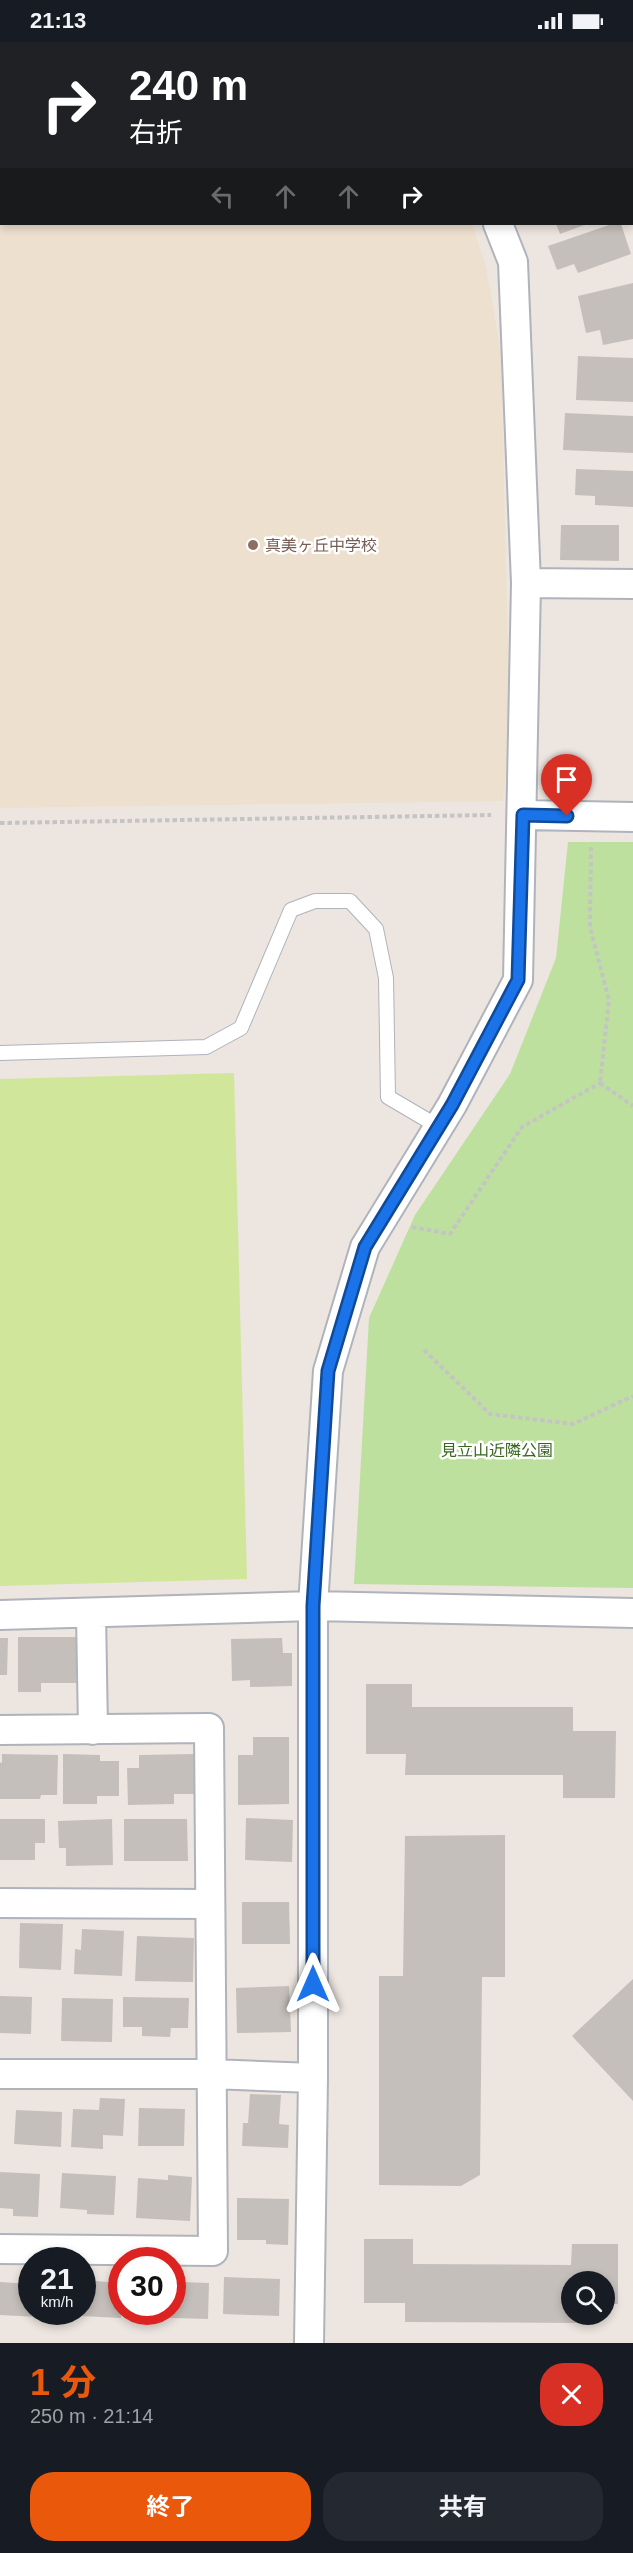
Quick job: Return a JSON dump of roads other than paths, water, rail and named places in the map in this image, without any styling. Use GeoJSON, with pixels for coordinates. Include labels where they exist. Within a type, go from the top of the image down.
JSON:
{"type":"FeatureCollection","features":[{"type":"Feature","properties":{"kind":"street"},"geometry":{"type":"LineString","coordinates":[[309,2343],[313,2078],[313,1606],[328,1371],[365,1247],[452,1105],[518,980],[526,583],[513,262],[498,225]]}},
{"type":"Feature","properties":{"kind":"street"},"geometry":{"type":"LineString","coordinates":[[526,583],[633,584]]}},
{"type":"Feature","properties":{"kind":"street"},"geometry":{"type":"LineString","coordinates":[[523,815],[633,817]]}},
{"type":"Feature","properties":{"kind":"street"},"geometry":{"type":"LineString","coordinates":[[0,1615],[313,1606],[633,1613]]}},
{"type":"Feature","properties":{"kind":"street"},"geometry":{"type":"LineString","coordinates":[[91,1614],[93,1730]]}},
{"type":"Feature","properties":{"kind":"street"},"geometry":{"type":"LineString","coordinates":[[0,1730],[209,1728],[213,2251],[0,2249]]}},
{"type":"Feature","properties":{"kind":"street"},"geometry":{"type":"LineString","coordinates":[[0,1903],[210,1904]]}},
{"type":"Feature","properties":{"kind":"street"},"geometry":{"type":"LineString","coordinates":[[0,2073],[211,2074],[313,2078]]}},
{"type":"Feature","properties":{"kind":"lane"},"geometry":{"type":"LineString","coordinates":[[0,1053],[206,1047],[241,1028],[291,910],[315,901],[350,901],[376,929],[386,978],[388,1097],[439,1127]]}},
{"type":"Feature","properties":{"kind":"place","name":"真美ヶ丘中学校"},"geometry":{"type":"Point","coordinates":[253,545]}},
{"type":"Feature","properties":{"kind":"park label","name":"見立山近隣公園"},"geometry":{"type":"Point","coordinates":[497,1450]}}]}
